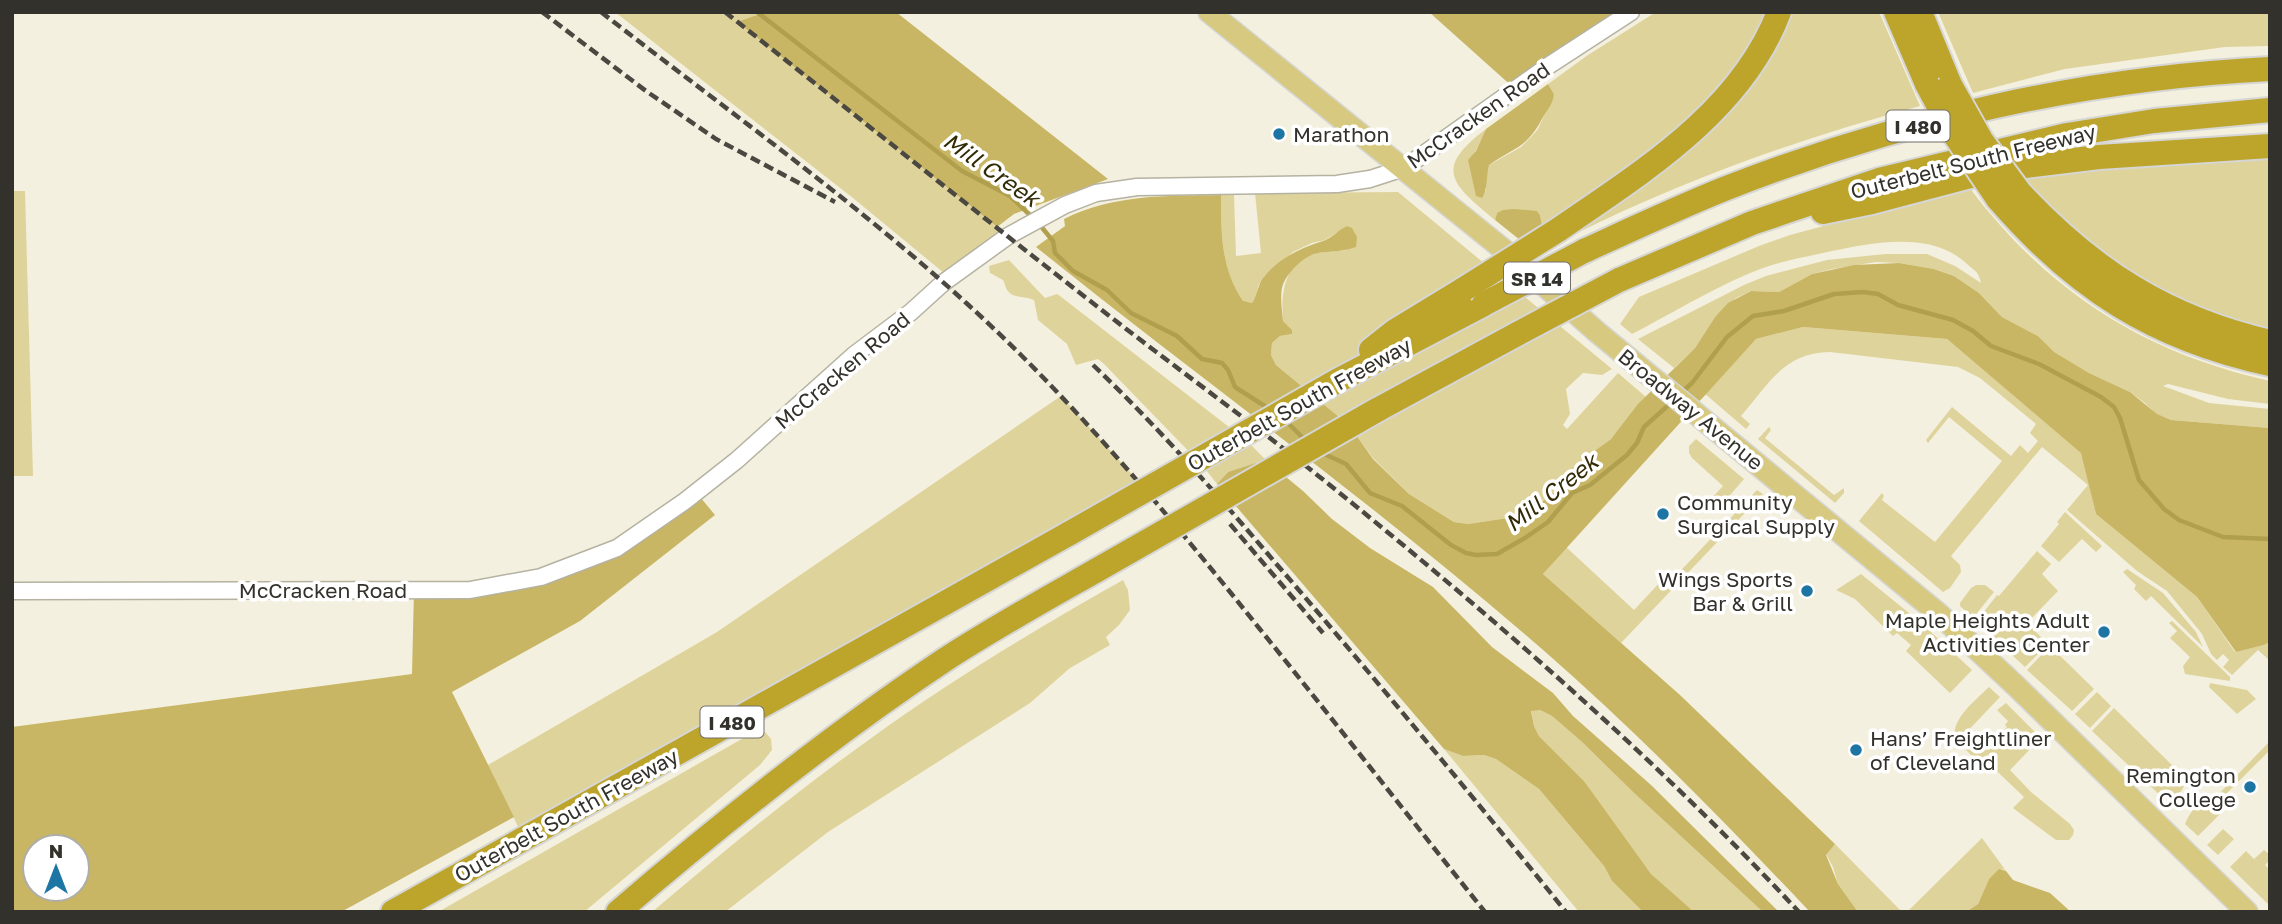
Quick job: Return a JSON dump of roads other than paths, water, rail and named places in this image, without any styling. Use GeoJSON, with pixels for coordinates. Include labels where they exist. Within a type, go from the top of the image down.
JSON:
{"type":"FeatureCollection","features":[{"type":"Feature","properties":{"kind":"highway"},"geometry":{"type":"LineString","coordinates":[[1474,296],[1558,230],[1655,162],[1707,118],[1749,69],[1764,46],[1779,12]]}},
{"type":"Feature","properties":{"kind":"highway"},"geometry":{"type":"LineString","coordinates":[[1896,12],[1939,85],[1981,140],[2025,231],[2095,291],[2141,319],[2183,339],[2232,356],[2270,364]]}},
{"type":"Feature","properties":{"kind":"highway"},"geometry":{"type":"LineString","coordinates":[[1920,12],[1939,85]]}},
{"type":"Feature","properties":{"kind":"highway","name":"Outerbelt South Freeway"},"geometry":{"type":"LineString","coordinates":[[393,912],[1337,381],[1395,331],[1726,189],[1816,156],[1990,108],[2097,88],[2270,69]]}},
{"type":"Feature","properties":{"kind":"highway","name":"Outerbelt South Freeway"},"geometry":{"type":"LineString","coordinates":[[618,912],[768,787],[948,658],[1377,410],[1619,281],[1780,213],[1879,180],[2067,135],[2166,120],[2270,110]]}},
{"type":"Feature","properties":{"kind":"highway"},"geometry":{"type":"LineString","coordinates":[[1780,213],[1829,211],[2017,167],[2099,157],[2270,146]]}},
{"type":"Feature","properties":{"kind":"highway"},"geometry":{"type":"LineString","coordinates":[[2009,196],[2138,293],[2210,326],[2270,342]]}},
{"type":"Feature","properties":{"kind":"main road","name":"Broadway Avenue"},"geometry":{"type":"LineString","coordinates":[[1209,12],[1504,250],[1597,332],[1939,614],[2247,912]]}},
{"type":"Feature","properties":{"kind":"street","name":"McCracken Road"},"geometry":{"type":"LineString","coordinates":[[12,591],[470,590],[541,577],[617,548],[685,502],[943,283],[1016,232],[1055,210],[1096,193],[1137,187],[1337,184],[1370,179],[1404,168],[1548,66],[1631,12]]}},
{"type":"Feature","properties":{"kind":"waterway","name":"Mill Creek"},"geometry":{"type":"LineString","coordinates":[[757,12],[962,171],[1010,196],[1033,218]]}},
{"type":"Feature","properties":{"kind":"waterway","name":"Mill Creek"},"geometry":{"type":"LineString","coordinates":[[1039,224],[1053,241],[1055,253],[1073,271],[1107,290],[1131,313],[1177,336],[1202,359],[1222,363],[1235,387],[1271,410]]}},
{"type":"Feature","properties":{"kind":"waterway","name":"Mill Creek"},"geometry":{"type":"LineString","coordinates":[[1681,393],[1692,383],[1727,337],[1753,316],[1784,311],[1834,294],[1878,294],[1898,305],[1953,320],[1973,331],[1991,346],[2039,364],[2101,397],[2114,407],[2120,418],[2139,480],[2164,509],[2179,520],[2223,537],[2270,539]]}},
{"type":"Feature","properties":{"kind":"waterway","name":"Mill Creek"},"geometry":{"type":"LineString","coordinates":[[1320,452],[1346,464],[1370,493],[1402,506],[1451,545],[1476,555],[1497,554],[1548,522],[1572,493],[1590,485],[1627,455],[1637,443],[1644,427],[1673,401]]}},
{"type":"Feature","properties":{"kind":"waterway","name":"Mill Creek"},"geometry":{"type":"LineString","coordinates":[[1284,419],[1307,442]]}},
{"type":"Feature","properties":{"kind":"railway"},"geometry":{"type":"LineString","coordinates":[[542,12],[646,91],[716,139],[835,202]]}},
{"type":"Feature","properties":{"kind":"railway"},"geometry":{"type":"LineString","coordinates":[[601,12],[869,219],[971,307],[1020,354],[1083,420],[1173,522],[1485,912]]}},
{"type":"Feature","properties":{"kind":"railway"},"geometry":{"type":"LineString","coordinates":[[725,12],[1411,551],[1638,751],[1747,857],[1799,912]]}},
{"type":"Feature","properties":{"kind":"railway"},"geometry":{"type":"LineString","coordinates":[[1093,365],[1163,436],[1252,535],[1566,912]]}},
{"type":"Feature","properties":{"kind":"railway"},"geometry":{"type":"LineString","coordinates":[[1230,524],[1323,633]]}},
{"type":"Feature","properties":{"kind":"place","name":"Marathon"},"geometry":{"type":"Point","coordinates":[1279,134]}},
{"type":"Feature","properties":{"kind":"place","name":"Community Surgical Supply"},"geometry":{"type":"Point","coordinates":[1663,514]}},
{"type":"Feature","properties":{"kind":"place","name":"Wings Sports Bar & Grill"},"geometry":{"type":"Point","coordinates":[1807,591]}},
{"type":"Feature","properties":{"kind":"place","name":"Maple Heights Adult Activities Center"},"geometry":{"type":"Point","coordinates":[2104,632]}},
{"type":"Feature","properties":{"kind":"place","name":"Hans’ Freightliner of Cleveland"},"geometry":{"type":"Point","coordinates":[1856,750]}},
{"type":"Feature","properties":{"kind":"place","name":"Remington College"},"geometry":{"type":"Point","coordinates":[2250,787]}}]}
